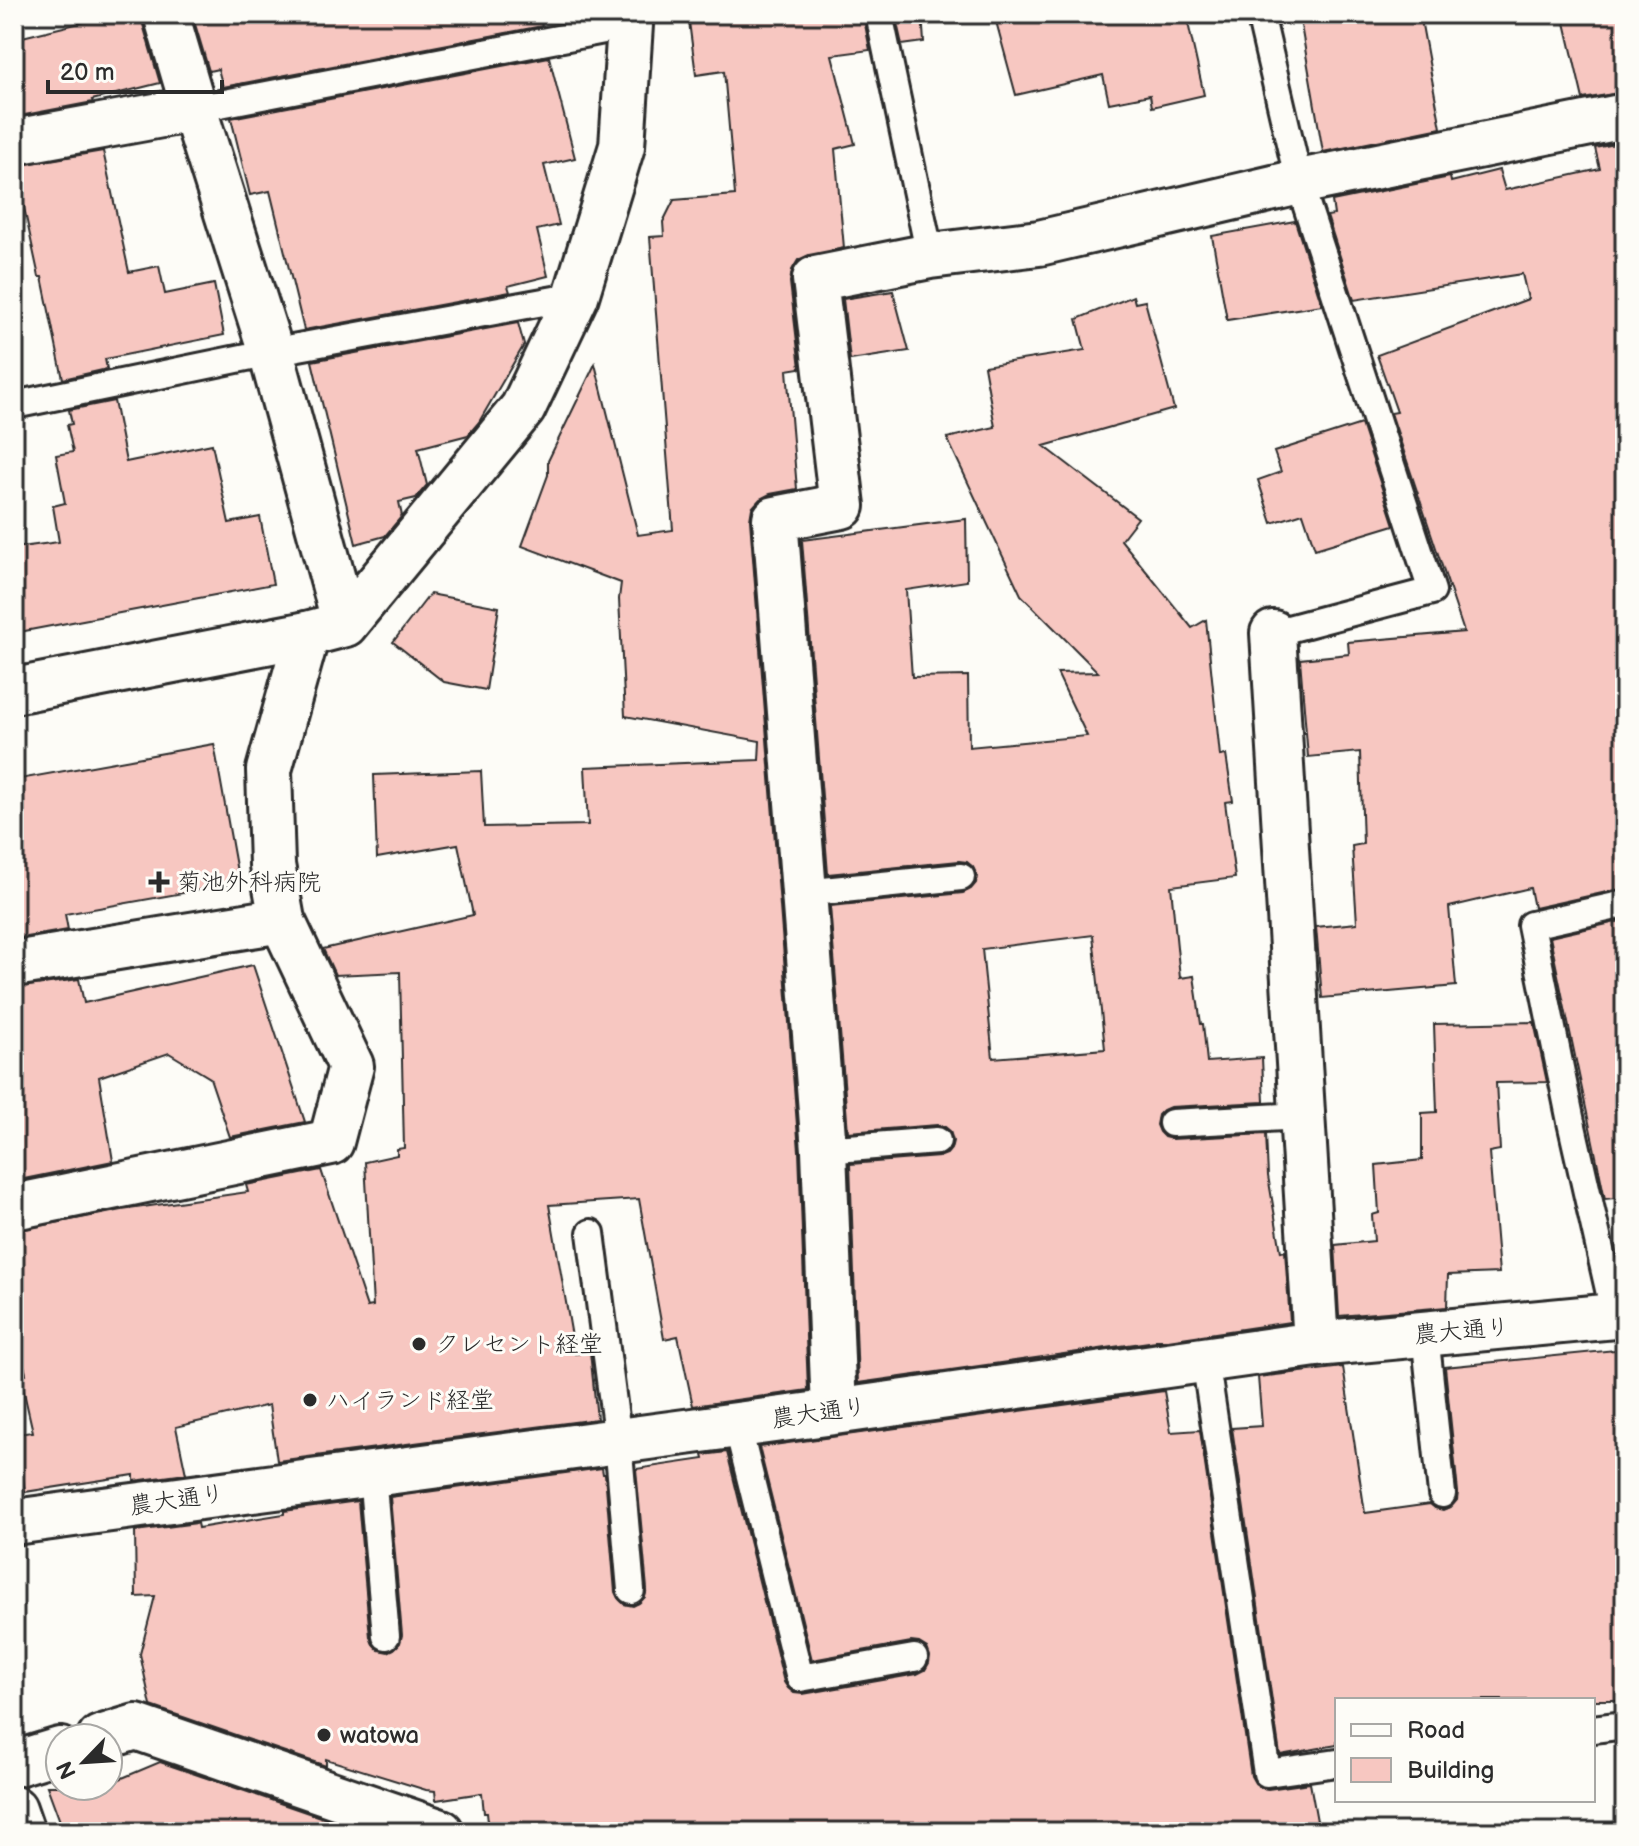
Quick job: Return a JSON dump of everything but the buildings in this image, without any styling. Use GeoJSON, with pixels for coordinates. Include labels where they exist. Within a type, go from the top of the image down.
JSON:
{"type":"FeatureCollection","features":[{"type":"Feature","properties":{"kind":"street"},"geometry":{"type":"LineString","coordinates":[[166,14],[271,352],[326,629]]}},
{"type":"Feature","properties":{"kind":"street"},"geometry":{"type":"LineString","coordinates":[[14,1207],[331,1142],[351,1066],[282,920],[272,865],[269,770],[326,629],[523,408],[576,296],[622,146],[629,20]]}},
{"type":"Feature","properties":{"kind":"street"},"geometry":{"type":"LineString","coordinates":[[14,142],[194,109]]}},
{"type":"Feature","properties":{"kind":"street"},"geometry":{"type":"LineString","coordinates":[[834,1412],[824,1150],[775,519],[842,506],[815,279],[930,256],[1039,243],[1299,182],[1625,116]]}},
{"type":"Feature","properties":{"kind":"street"},"geometry":{"type":"LineString","coordinates":[[14,691],[326,629]]}},
{"type":"Feature","properties":{"kind":"street"},"geometry":{"type":"LineString","coordinates":[[1273,633],[1316,1344]]}},
{"type":"Feature","properties":{"kind":"street"},"geometry":{"type":"LineString","coordinates":[[14,964],[282,920]]}},
{"type":"Feature","properties":{"kind":"street","name":"農大通り"},"geometry":{"type":"LineString","coordinates":[[14,1522],[1316,1344],[1620,1316]]}},
{"type":"Feature","properties":{"kind":"street"},"geometry":{"type":"LineString","coordinates":[[124,1731],[136,1727],[441,1832]]}},
{"type":"Feature","properties":{"kind":"street"},"geometry":{"type":"LineString","coordinates":[[14,1764],[44,1755]]}},
{"type":"Feature","properties":{"kind":"street"},"geometry":{"type":"LineString","coordinates":[[14,1809],[22,1832]]}},
{"type":"Feature","properties":{"kind":"lane"},"geometry":{"type":"LineString","coordinates":[[879,14],[930,256]]}},
{"type":"Feature","properties":{"kind":"lane"},"geometry":{"type":"LineString","coordinates":[[1260,14],[1299,182],[1432,591],[1273,633]]}},
{"type":"Feature","properties":{"kind":"lane"},"geometry":{"type":"LineString","coordinates":[[194,109],[629,20]]}},
{"type":"Feature","properties":{"kind":"lane"},"geometry":{"type":"LineString","coordinates":[[14,405],[271,352],[576,296]]}},
{"type":"Feature","properties":{"kind":"lane"},"geometry":{"type":"LineString","coordinates":[[804,893],[961,877]]}},
{"type":"Feature","properties":{"kind":"lane"},"geometry":{"type":"LineString","coordinates":[[1620,1316],[1571,1122],[1531,925],[1625,904]]}},
{"type":"Feature","properties":{"kind":"lane"},"geometry":{"type":"LineString","coordinates":[[1172,1123],[1302,1116]]}},
{"type":"Feature","properties":{"kind":"lane"},"geometry":{"type":"LineString","coordinates":[[824,1150],[937,1141]]}},
{"type":"Feature","properties":{"kind":"lane"},"geometry":{"type":"LineString","coordinates":[[591,1233],[618,1441],[631,1590]]}},
{"type":"Feature","properties":{"kind":"lane"},"geometry":{"type":"LineString","coordinates":[[1425,1334],[1442,1494]]}},
{"type":"Feature","properties":{"kind":"lane"},"geometry":{"type":"LineString","coordinates":[[1205,1359],[1267,1773],[1335,1763]]}},
{"type":"Feature","properties":{"kind":"lane"},"geometry":{"type":"LineString","coordinates":[[737,1424],[800,1678],[914,1658]]}},
{"type":"Feature","properties":{"kind":"lane"},"geometry":{"type":"LineString","coordinates":[[372,1474],[386,1636]]}},
{"type":"Feature","properties":{"kind":"lane"},"geometry":{"type":"LineString","coordinates":[[1595,1729],[1625,1725]]}},
{"type":"Feature","properties":{"kind":"place","name":"菊池外科病院"},"geometry":{"type":"Point","coordinates":[159,882]}},
{"type":"Feature","properties":{"kind":"place","name":"クレセント経堂"},"geometry":{"type":"Point","coordinates":[419,1344]}},
{"type":"Feature","properties":{"kind":"place","name":"ハイランド経堂"},"geometry":{"type":"Point","coordinates":[310,1400]}},
{"type":"Feature","properties":{"kind":"place","name":"watowa"},"geometry":{"type":"Point","coordinates":[324,1735]}}]}
